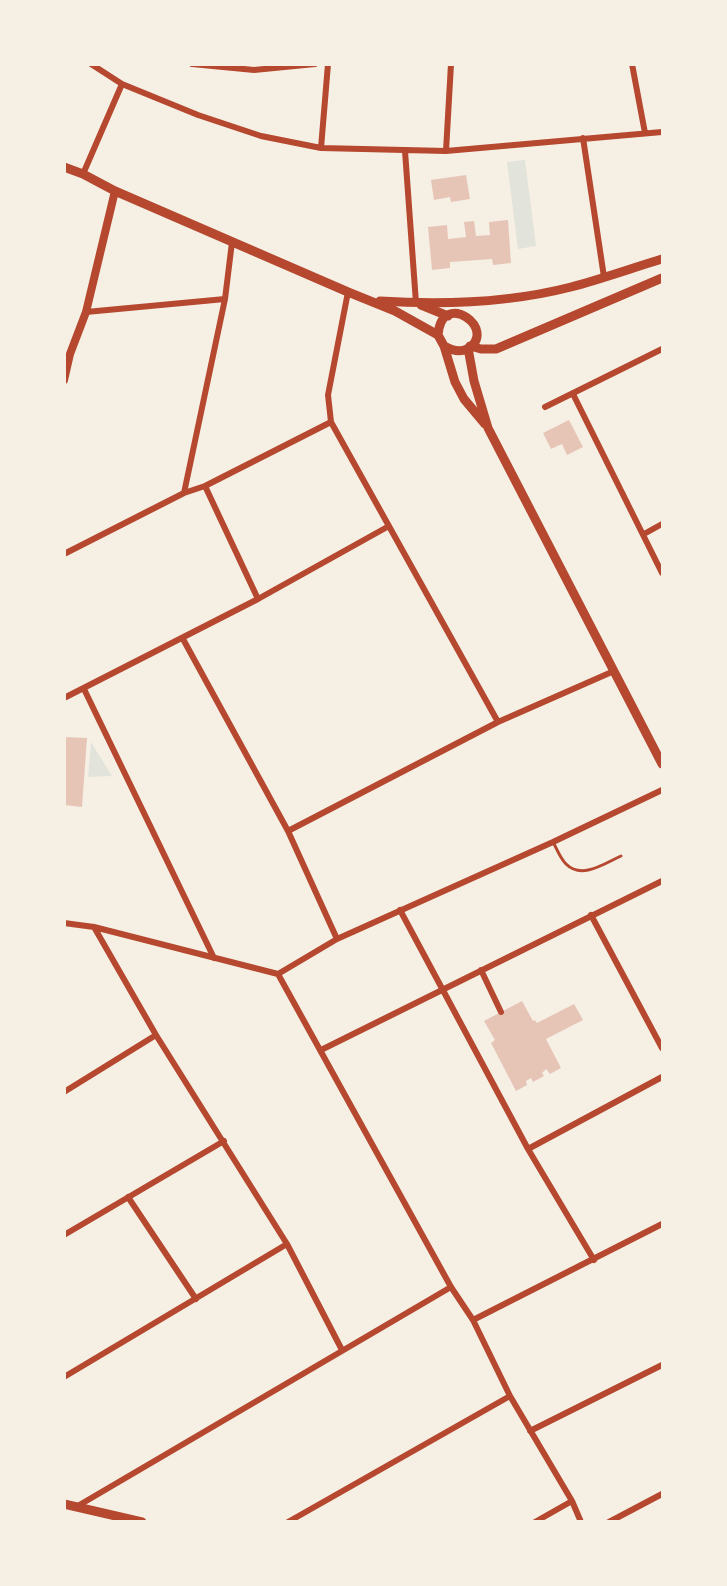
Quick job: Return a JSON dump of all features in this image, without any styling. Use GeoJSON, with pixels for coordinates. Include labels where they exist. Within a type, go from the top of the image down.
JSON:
{"type":"FeatureCollection","features":[{"type":"Feature","properties":{"kind":"main road"},"geometry":{"type":"LineString","coordinates":[[64,167],[115,192],[373,301],[438,335],[444,346],[455,382],[470,407],[488,428]]}},
{"type":"Feature","properties":{"kind":"main road"},"geometry":{"type":"LineString","coordinates":[[373,301],[416,303],[483,300],[542,293],[571,288],[663,258]]}},
{"type":"Feature","properties":{"kind":"main road"},"geometry":{"type":"LineString","coordinates":[[444,346],[455,351],[469,347],[481,350],[496,349],[663,278]]}},
{"type":"Feature","properties":{"kind":"main road"},"geometry":{"type":"LineString","coordinates":[[438,335],[442,321],[448,316],[472,309],[483,300]]}},
{"type":"Feature","properties":{"kind":"main road"},"geometry":{"type":"LineString","coordinates":[[416,303],[448,316]]}},
{"type":"Feature","properties":{"kind":"main road"},"geometry":{"type":"LineString","coordinates":[[459,313],[469,317],[475,326],[476,337],[469,347],[474,381],[488,428],[663,764]]}},
{"type":"Feature","properties":{"kind":"main road"},"geometry":{"type":"LineString","coordinates":[[64,1504],[142,1521]]}},
{"type":"Feature","properties":{"kind":"street"},"geometry":{"type":"LineString","coordinates":[[91,64],[122,84],[198,115],[261,136],[321,148],[446,151],[663,132]]}},
{"type":"Feature","properties":{"kind":"street"},"geometry":{"type":"LineString","coordinates":[[192,64],[255,70],[315,64]]}},
{"type":"Feature","properties":{"kind":"street"},"geometry":{"type":"LineString","coordinates":[[321,148],[328,64]]}},
{"type":"Feature","properties":{"kind":"street"},"geometry":{"type":"LineString","coordinates":[[446,151],[451,64]]}},
{"type":"Feature","properties":{"kind":"street"},"geometry":{"type":"LineString","coordinates":[[632,64],[645,133]]}},
{"type":"Feature","properties":{"kind":"street"},"geometry":{"type":"LineString","coordinates":[[82,174],[122,84]]}},
{"type":"Feature","properties":{"kind":"street"},"geometry":{"type":"LineString","coordinates":[[583,138],[604,277]]}},
{"type":"Feature","properties":{"kind":"street"},"geometry":{"type":"LineString","coordinates":[[405,151],[416,303]]}},
{"type":"Feature","properties":{"kind":"street"},"geometry":{"type":"LineString","coordinates":[[64,380],[67,354],[86,312],[115,192]]}},
{"type":"Feature","properties":{"kind":"street"},"geometry":{"type":"LineString","coordinates":[[184,493],[225,299],[232,242]]}},
{"type":"Feature","properties":{"kind":"street"},"geometry":{"type":"LineString","coordinates":[[348,292],[328,395],[331,422],[498,722]]}},
{"type":"Feature","properties":{"kind":"street"},"geometry":{"type":"LineString","coordinates":[[86,312],[225,299]]}},
{"type":"Feature","properties":{"kind":"street"},"geometry":{"type":"LineString","coordinates":[[545,407],[663,349]]}},
{"type":"Feature","properties":{"kind":"street"},"geometry":{"type":"LineString","coordinates":[[573,394],[663,573]]}},
{"type":"Feature","properties":{"kind":"street"},"geometry":{"type":"LineString","coordinates":[[64,554],[331,422]]}},
{"type":"Feature","properties":{"kind":"street"},"geometry":{"type":"LineString","coordinates":[[205,486],[258,599]]}},
{"type":"Feature","properties":{"kind":"street"},"geometry":{"type":"LineString","coordinates":[[644,534],[663,524]]}},
{"type":"Feature","properties":{"kind":"street"},"geometry":{"type":"LineString","coordinates":[[64,699],[183,639],[389,526]]}},
{"type":"Feature","properties":{"kind":"street"},"geometry":{"type":"LineString","coordinates":[[183,639],[288,831],[337,939]]}},
{"type":"Feature","properties":{"kind":"street"},"geometry":{"type":"LineString","coordinates":[[288,831],[498,722],[614,671]]}},
{"type":"Feature","properties":{"kind":"street"},"geometry":{"type":"LineString","coordinates":[[84,689],[214,958]]}},
{"type":"Feature","properties":{"kind":"street"},"geometry":{"type":"LineString","coordinates":[[64,923],[94,927],[278,974],[337,939],[663,790]]}},
{"type":"Feature","properties":{"kind":"street"},"geometry":{"type":"LineString","coordinates":[[321,1050],[663,881]]}},
{"type":"Feature","properties":{"kind":"street"},"geometry":{"type":"LineString","coordinates":[[400,910],[528,1149],[594,1260]]}},
{"type":"Feature","properties":{"kind":"street"},"geometry":{"type":"LineString","coordinates":[[591,915],[663,1048]]}},
{"type":"Feature","properties":{"kind":"street"},"geometry":{"type":"LineString","coordinates":[[94,927],[156,1035],[287,1244],[342,1350]]}},
{"type":"Feature","properties":{"kind":"street"},"geometry":{"type":"LineString","coordinates":[[481,970],[501,1012]]}},
{"type":"Feature","properties":{"kind":"street"},"geometry":{"type":"LineString","coordinates":[[278,974],[451,1287],[473,1320],[510,1396],[572,1501],[581,1521]]}},
{"type":"Feature","properties":{"kind":"street"},"geometry":{"type":"LineString","coordinates":[[64,1092],[156,1035]]}},
{"type":"Feature","properties":{"kind":"street"},"geometry":{"type":"LineString","coordinates":[[528,1149],[663,1077]]}},
{"type":"Feature","properties":{"kind":"street"},"geometry":{"type":"LineString","coordinates":[[64,1235],[224,1141]]}},
{"type":"Feature","properties":{"kind":"street"},"geometry":{"type":"LineString","coordinates":[[128,1197],[196,1299]]}},
{"type":"Feature","properties":{"kind":"street"},"geometry":{"type":"LineString","coordinates":[[473,1320],[663,1224]]}},
{"type":"Feature","properties":{"kind":"street"},"geometry":{"type":"LineString","coordinates":[[64,1377],[287,1244]]}},
{"type":"Feature","properties":{"kind":"street"},"geometry":{"type":"LineString","coordinates":[[76,1507],[451,1287]]}},
{"type":"Feature","properties":{"kind":"street"},"geometry":{"type":"LineString","coordinates":[[530,1431],[663,1365]]}},
{"type":"Feature","properties":{"kind":"street"},"geometry":{"type":"LineString","coordinates":[[288,1521],[510,1396]]}},
{"type":"Feature","properties":{"kind":"street"},"geometry":{"type":"LineString","coordinates":[[609,1521],[663,1494]]}},
{"type":"Feature","properties":{"kind":"street"},"geometry":{"type":"LineString","coordinates":[[535,1521],[572,1501]]}},
{"type":"Feature","properties":{"kind":"lane"},"geometry":{"type":"LineString","coordinates":[[553,842],[565,863],[572,868],[591,870],[621,856]]}},
{"type":"Feature","properties":{"kind":"shaded area"},"geometry":{"type":"Polygon","coordinates":[[[525,160],[536,246],[518,249],[507,162],[525,160]]]}},
{"type":"Feature","properties":{"kind":"shaded area"},"geometry":{"type":"Polygon","coordinates":[[[91,742],[112,776],[88,777],[91,742]]]}},
{"type":"Feature","properties":{"kind":"building"},"geometry":{"type":"Polygon","coordinates":[[[466,175],[470,199],[451,202],[450,197],[434,200],[431,180],[466,175]]]}},
{"type":"Feature","properties":{"kind":"building"},"geometry":{"type":"Polygon","coordinates":[[[508,220],[511,263],[493,265],[492,259],[450,262],[450,268],[432,270],[428,227],[447,225],[448,239],[466,237],[464,222],[474,221],[476,236],[490,235],[489,222],[508,220]]]}},
{"type":"Feature","properties":{"kind":"building"},"geometry":{"type":"Polygon","coordinates":[[[569,420],[583,447],[567,455],[562,444],[551,449],[543,433],[569,420]]]}},
{"type":"Feature","properties":{"kind":"building"},"geometry":{"type":"Polygon","coordinates":[[[64,737],[87,738],[82,807],[64,805],[64,737]]]}},
{"type":"Feature","properties":{"kind":"building"},"geometry":{"type":"Polygon","coordinates":[[[522,1001],[533,1021],[537,1023],[574,1004],[583,1020],[546,1039],[561,1068],[550,1074],[546,1069],[542,1073],[544,1076],[533,1082],[531,1078],[526,1081],[527,1085],[516,1091],[491,1043],[495,1040],[484,1021],[522,1001]]]}}]}
